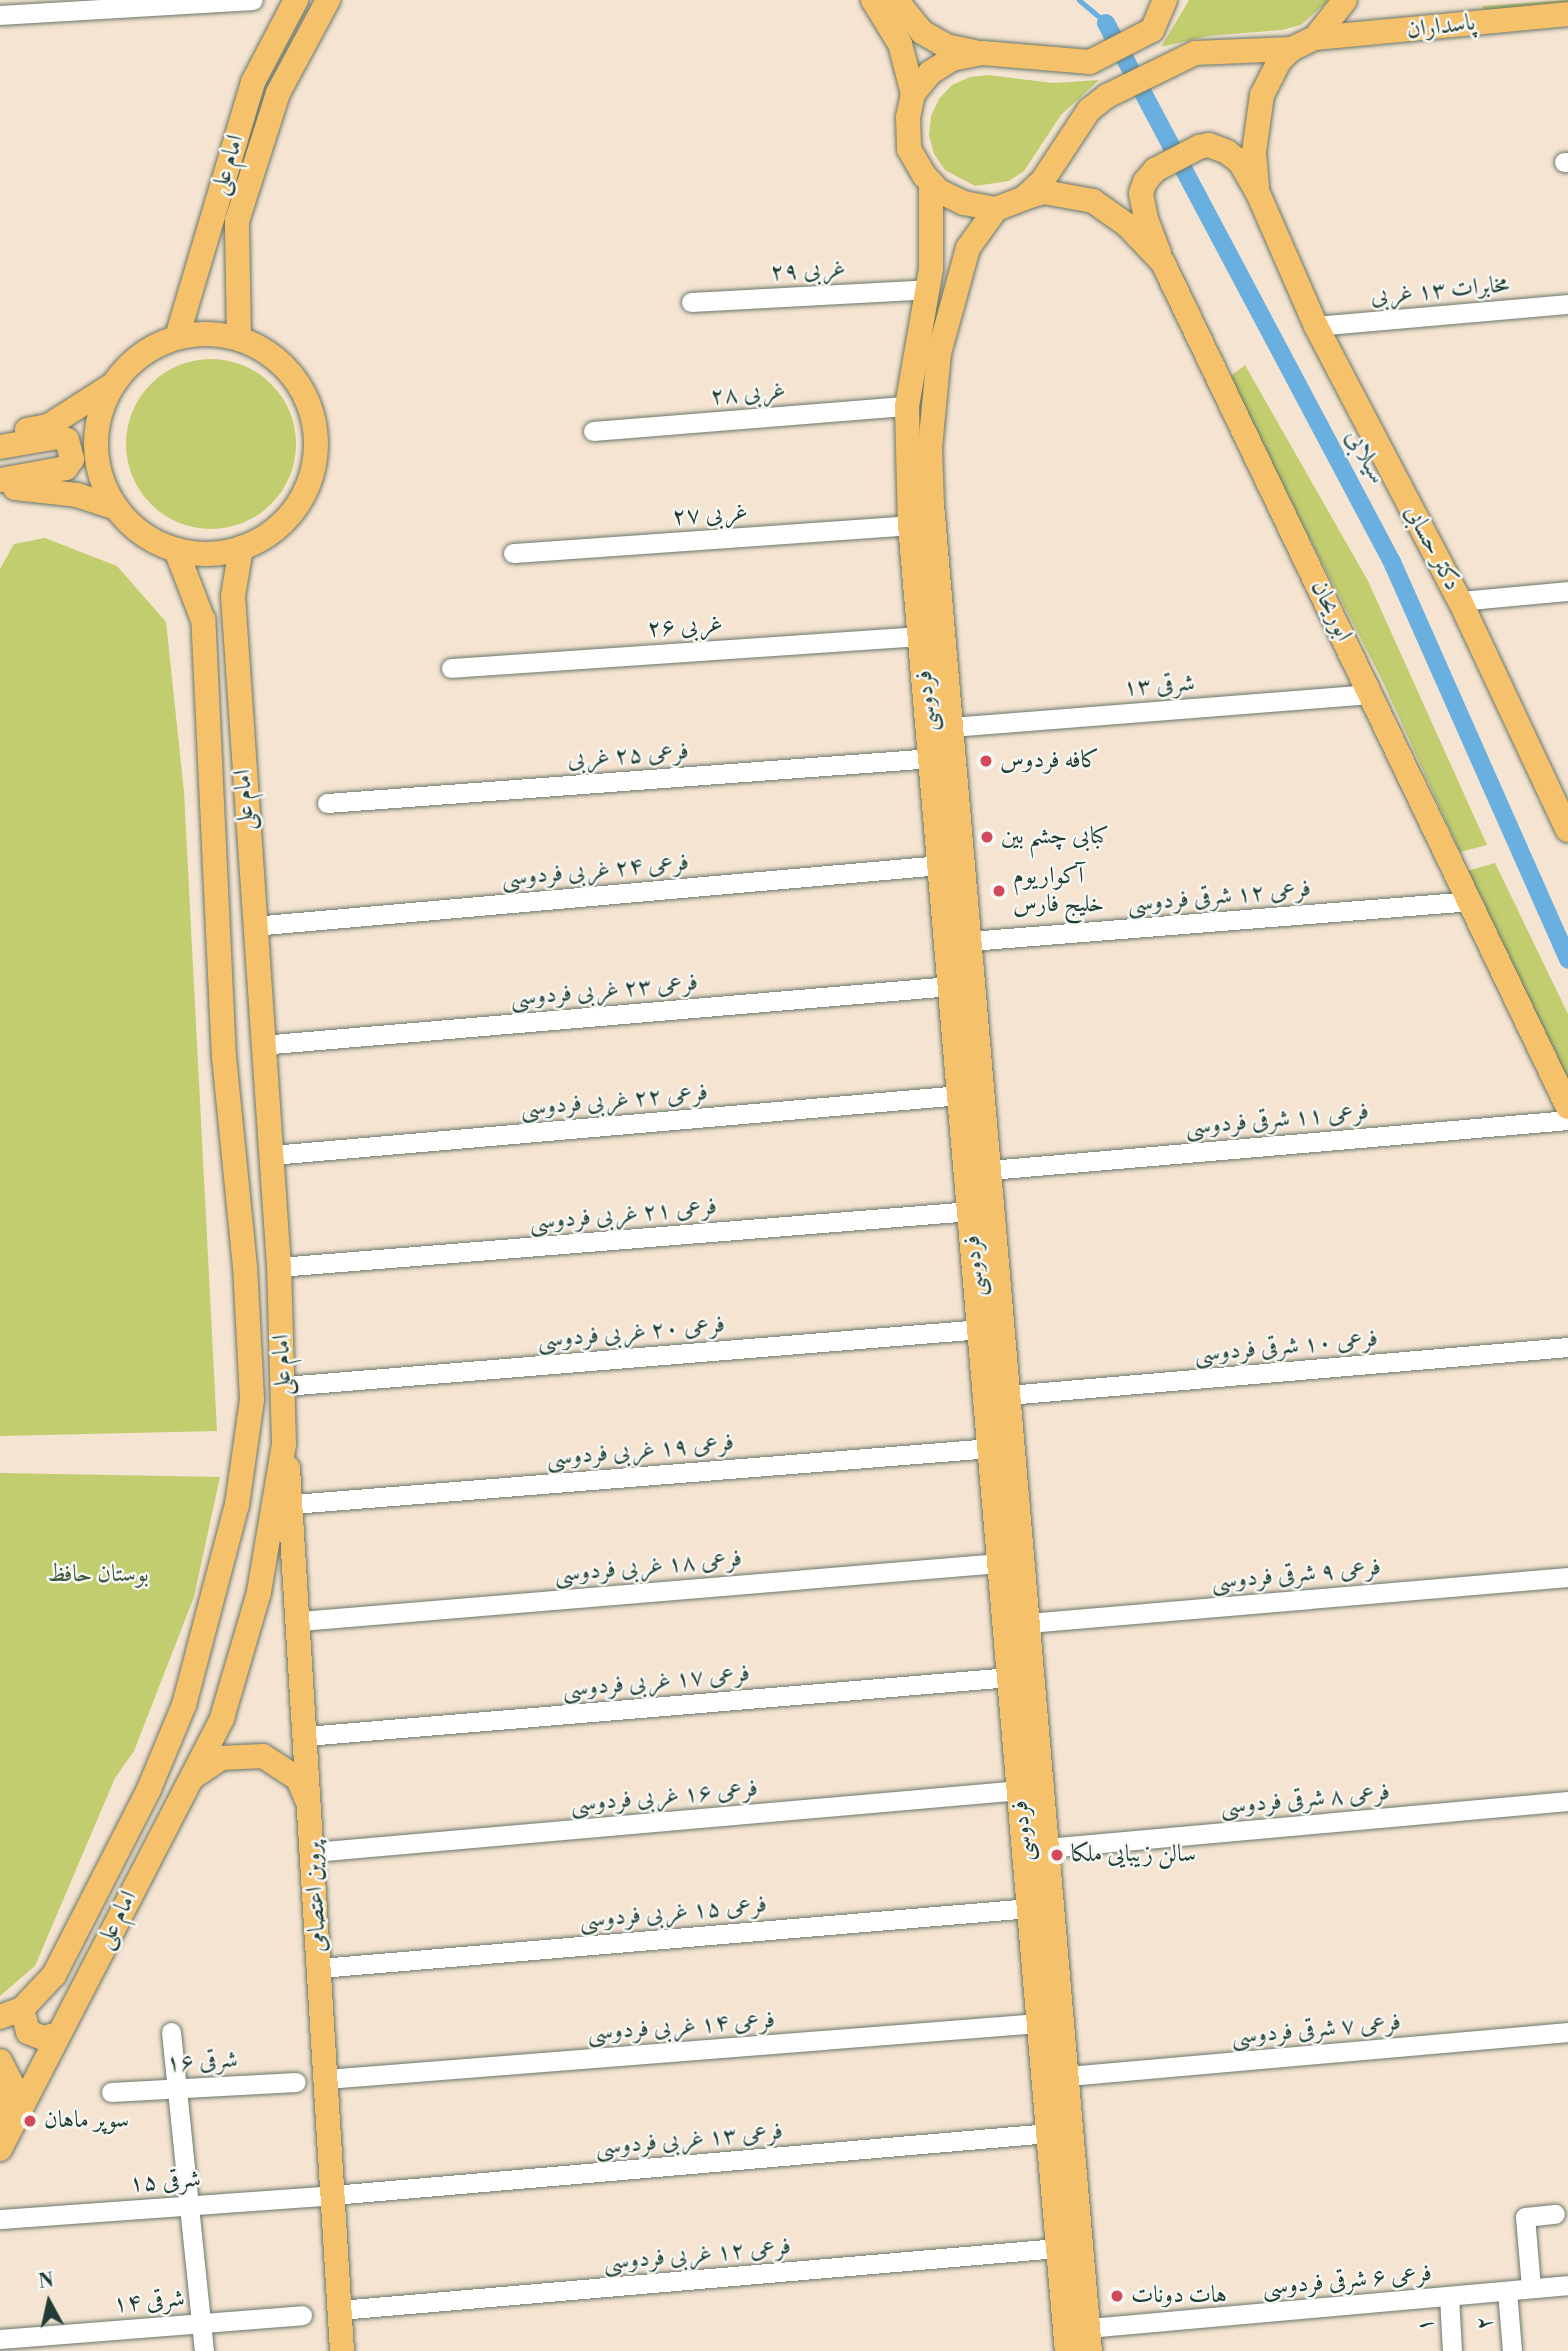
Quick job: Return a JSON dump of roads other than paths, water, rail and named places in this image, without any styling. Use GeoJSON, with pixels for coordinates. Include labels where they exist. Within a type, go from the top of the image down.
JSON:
{"type":"FeatureCollection","features":[{"type":"Feature","properties":{"kind":"main road","name":"امام علی"},"geometry":{"type":"LineString","coordinates":[[177,337],[253,82],[296,0]]}},
{"type":"Feature","properties":{"kind":"main road","name":"امام علی"},"geometry":{"type":"LineString","coordinates":[[239,339],[237,221],[278,93],[328,0]]}},
{"type":"Feature","properties":{"kind":"main road"},"geometry":{"type":"LineString","coordinates":[[873,0],[900,44],[914,94],[909,149],[931,183],[964,204],[996,209],[1024,198],[1043,180],[1079,124],[1107,96],[1170,62],[1213,51],[1292,49]]}},
{"type":"Feature","properties":{"kind":"main road"},"geometry":{"type":"LineString","coordinates":[[896,0],[922,32],[946,46],[982,53],[1090,62],[1152,30],[1165,0]]}},
{"type":"Feature","properties":{"kind":"main road"},"geometry":{"type":"LineString","coordinates":[[1257,191],[1254,152],[1262,95],[1280,60],[1292,49],[1315,38],[1345,0]]}},
{"type":"Feature","properties":{"kind":"main road","name":"پاسداران"},"geometry":{"type":"LineString","coordinates":[[1315,38],[1568,14]]}},
{"type":"Feature","properties":{"kind":"main road"},"geometry":{"type":"LineString","coordinates":[[914,94],[930,73],[952,59],[982,53]]}},
{"type":"Feature","properties":{"kind":"main road"},"geometry":{"type":"LineString","coordinates":[[1163,263],[1146,219],[1141,193],[1145,182],[1155,170],[1199,147],[1209,145],[1227,152],[1240,162],[1257,191]]}},
{"type":"Feature","properties":{"kind":"main road","name":"فردوسی"},"geometry":{"type":"LineString","coordinates":[[931,183],[934,216],[928,289],[907,406],[951,727],[990,1170],[981,1329],[1067,2351]]}},
{"type":"Feature","properties":{"kind":"main road","name":"دکتر حسابی"},"geometry":{"type":"LineString","coordinates":[[1257,191],[1316,326],[1460,601],[1568,830]]}},
{"type":"Feature","properties":{"kind":"main road","name":"ابوریحان"},"geometry":{"type":"LineString","coordinates":[[1024,198],[1044,192],[1093,201],[1126,225],[1163,263],[1568,1107]]}},
{"type":"Feature","properties":{"kind":"main road","name":"فردوسی"},"geometry":{"type":"LineString","coordinates":[[996,209],[968,247],[939,353],[922,524],[922,636],[971,1211],[986,1256],[1008,1395],[1089,2340]]}},
{"type":"Feature","properties":{"kind":"main road"},"geometry":{"type":"LineString","coordinates":[[191,288],[195,308],[204,319],[226,315],[239,292]]}},
{"type":"Feature","properties":{"kind":"main road"},"geometry":{"type":"LineString","coordinates":[[213,334],[239,339],[271,355],[297,380],[312,413],[317,448],[309,483],[291,514],[264,538],[241,548],[203,554],[176,550],[143,534],[116,508],[101,479],[95,446],[100,414],[112,386],[132,362],[177,337],[213,334]]}},
{"type":"Feature","properties":{"kind":"main road"},"geometry":{"type":"LineString","coordinates":[[0,434],[48,426],[112,386]]}},
{"type":"Feature","properties":{"kind":"main road"},"geometry":{"type":"LineString","coordinates":[[0,447],[58,437],[67,440],[72,459],[66,468],[0,480]]}},
{"type":"Feature","properties":{"kind":"main road"},"geometry":{"type":"LineString","coordinates":[[0,486],[77,495],[116,508]]}},
{"type":"Feature","properties":{"kind":"main road","name":"امام علی"},"geometry":{"type":"LineString","coordinates":[[0,2149],[222,1718],[259,1592],[284,1444],[285,1386],[279,1267],[261,1045],[233,596],[241,548]]}},
{"type":"Feature","properties":{"kind":"main road","name":"امام علی"},"geometry":{"type":"LineString","coordinates":[[11,2013],[54,1975],[149,1789],[184,1705],[237,1505],[252,1399],[233,1139],[224,1058],[203,620],[176,550]]}},
{"type":"Feature","properties":{"kind":"main road"},"geometry":{"type":"LineString","coordinates":[[191,589],[199,566],[217,564],[224,570],[233,596]]}},
{"type":"Feature","properties":{"kind":"main road"},"geometry":{"type":"LineString","coordinates":[[224,1058],[234,1077],[246,1081],[263,1070]]}},
{"type":"Feature","properties":{"kind":"main road"},"geometry":{"type":"LineString","coordinates":[[233,1139],[244,1118],[258,1115],[270,1144]]}},
{"type":"Feature","properties":{"kind":"main road","name":"پروین اعتصامی"},"geometry":{"type":"LineString","coordinates":[[284,1444],[293,1504],[342,2351]]}},
{"type":"Feature","properties":{"kind":"main road"},"geometry":{"type":"LineString","coordinates":[[187,1782],[221,1758],[263,1756],[298,1779],[311,1808]]}},
{"type":"Feature","properties":{"kind":"main road"},"geometry":{"type":"LineString","coordinates":[[11,2013],[28,2032],[43,2038],[59,2034]]}},
{"type":"Feature","properties":{"kind":"main road"},"geometry":{"type":"LineString","coordinates":[[0,2061],[12,2085],[12,2127]]}},
{"type":"Feature","properties":{"kind":"street"},"geometry":{"type":"LineString","coordinates":[[0,15],[156,3],[253,0]]}},
{"type":"Feature","properties":{"kind":"street","name":"۲۹ غربی"},"geometry":{"type":"LineString","coordinates":[[691,303],[928,289]]}},
{"type":"Feature","properties":{"kind":"street","name":"مخابرات ۱۳ غربی"},"geometry":{"type":"LineString","coordinates":[[1316,326],[1568,304]]}},
{"type":"Feature","properties":{"kind":"street","name":"۲۸ غربی"},"geometry":{"type":"LineString","coordinates":[[593,430],[907,406]]}},
{"type":"Feature","properties":{"kind":"street","name":"۲۷ غربی"},"geometry":{"type":"LineString","coordinates":[[513,553],[922,524]]}},
{"type":"Feature","properties":{"kind":"street"},"geometry":{"type":"LineString","coordinates":[[1460,601],[1568,591]]}},
{"type":"Feature","properties":{"kind":"street","name":"۲۶ غربی"},"geometry":{"type":"LineString","coordinates":[[451,668],[922,636]]}},
{"type":"Feature","properties":{"kind":"street","name":"۱۳ شرقی"},"geometry":{"type":"LineString","coordinates":[[951,727],[1371,694]]}},
{"type":"Feature","properties":{"kind":"street","name":"فرعی ۲۵ غربی"},"geometry":{"type":"LineString","coordinates":[[327,803],[932,758]]}},
{"type":"Feature","properties":{"kind":"street","name":"فرعی ۲۴ غربی فردوسی"},"geometry":{"type":"LineString","coordinates":[[253,926],[941,865]]}},
{"type":"Feature","properties":{"kind":"street","name":"فرعی ۱۲ شرقی فردوسی"},"geometry":{"type":"LineString","coordinates":[[970,941],[1471,901]]}},
{"type":"Feature","properties":{"kind":"street","name":"فرعی ۲۳ غربی فردوسی"},"geometry":{"type":"LineString","coordinates":[[261,1045],[951,986]]}},
{"type":"Feature","properties":{"kind":"street","name":"فرعی ۲۲ غربی فردوسی"},"geometry":{"type":"LineString","coordinates":[[270,1144],[961,1095]]}},
{"type":"Feature","properties":{"kind":"street","name":"فرعی ۱۱ شرقی فردوسی"},"geometry":{"type":"LineString","coordinates":[[990,1170],[1568,1120]]}},
{"type":"Feature","properties":{"kind":"street","name":"فرعی ۲۱ غربی فردوسی"},"geometry":{"type":"LineString","coordinates":[[279,1267],[971,1211]]}},
{"type":"Feature","properties":{"kind":"street","name":"فرعی ۲۰ غربی فردوسی"},"geometry":{"type":"LineString","coordinates":[[285,1386],[981,1329]]}},
{"type":"Feature","properties":{"kind":"street","name":"فرعی ۱۰ شرقی فردوسی"},"geometry":{"type":"LineString","coordinates":[[1008,1395],[1568,1347]]}},
{"type":"Feature","properties":{"kind":"street","name":"فرعی ۱۹ غربی فردوسی"},"geometry":{"type":"LineString","coordinates":[[293,1504],[991,1448]]}},
{"type":"Feature","properties":{"kind":"street","name":"فرعی ۱۸ غربی فردوسی"},"geometry":{"type":"LineString","coordinates":[[300,1621],[1000,1563]]}},
{"type":"Feature","properties":{"kind":"street","name":"فرعی ۹ شرقی فردوسی"},"geometry":{"type":"LineString","coordinates":[[1028,1623],[1568,1577]]}},
{"type":"Feature","properties":{"kind":"street","name":"فرعی ۱۷ غربی فردوسی"},"geometry":{"type":"LineString","coordinates":[[306,1736],[1010,1677]]}},
{"type":"Feature","properties":{"kind":"street","name":"فرعی ۱۶ غربی فردوسی"},"geometry":{"type":"LineString","coordinates":[[313,1852],[1020,1790]]}},
{"type":"Feature","properties":{"kind":"street","name":"فرعی ۸ شرقی فردوسی"},"geometry":{"type":"LineString","coordinates":[[1046,1848],[1568,1801]]}},
{"type":"Feature","properties":{"kind":"street","name":"فرعی ۱۵ غربی فردوسی"},"geometry":{"type":"LineString","coordinates":[[320,1968],[1030,1908]]}},
{"type":"Feature","properties":{"kind":"street","name":"فرعی ۱۴ غربی فردوسی"},"geometry":{"type":"LineString","coordinates":[[326,2079],[1039,2023]]}},
{"type":"Feature","properties":{"kind":"street"},"geometry":{"type":"LineString","coordinates":[[171,2032],[204,2351]]}},
{"type":"Feature","properties":{"kind":"street","name":"فرعی ۷ شرقی فردوسی"},"geometry":{"type":"LineString","coordinates":[[1068,2076],[1568,2032]]}},
{"type":"Feature","properties":{"kind":"street","name":"۱۶ شرقی"},"geometry":{"type":"LineString","coordinates":[[111,2092],[296,2082]]}},
{"type":"Feature","properties":{"kind":"street","name":"فرعی ۱۳ غربی فردوسی"},"geometry":{"type":"LineString","coordinates":[[333,2195],[1049,2133]]}},
{"type":"Feature","properties":{"kind":"street","name":"۱۵ شرقی"},"geometry":{"type":"LineString","coordinates":[[0,2219],[333,2195]]}},
{"type":"Feature","properties":{"kind":"street"},"geometry":{"type":"LineString","coordinates":[[1531,2288],[1525,2217],[1555,2214]]}},
{"type":"Feature","properties":{"kind":"street","name":"فرعی ۱۲ غربی فردوسی"},"geometry":{"type":"LineString","coordinates":[[340,2310],[1058,2248]]}},
{"type":"Feature","properties":{"kind":"street","name":"فرعی ۶ شرقی فردوسی"},"geometry":{"type":"LineString","coordinates":[[1089,2340],[1449,2296],[1568,2285]]}},
{"type":"Feature","properties":{"kind":"street","name":"۲"},"geometry":{"type":"LineString","coordinates":[[1507,2291],[1513,2351]]}},
{"type":"Feature","properties":{"kind":"street","name":"۱"},"geometry":{"type":"LineString","coordinates":[[1449,2296],[1452,2351]]}},
{"type":"Feature","properties":{"kind":"street","name":"۱۴ شرقی"},"geometry":{"type":"LineString","coordinates":[[0,2339],[302,2315]]}},
{"type":"Feature","properties":{"kind":"waterway","name":"سیلابی"},"geometry":{"type":"LineString","coordinates":[[1079,0],[1106,23]]}},
{"type":"Feature","properties":{"kind":"waterway","name":"سیلابی"},"geometry":{"type":"LineString","coordinates":[[1106,23],[1392,562],[1568,960]]}},
{"type":"Feature","properties":{"kind":"place","name":"کافه فردوس"},"geometry":{"type":"Point","coordinates":[986,761]}},
{"type":"Feature","properties":{"kind":"place","name":"کبابی چشم بین"},"geometry":{"type":"Point","coordinates":[987,837]}},
{"type":"Feature","properties":{"kind":"place","name":"آکواریوم خلیج فارس"},"geometry":{"type":"Point","coordinates":[999,891]}},
{"type":"Feature","properties":{"kind":"place","name":"سالن زیبایی ملکا"},"geometry":{"type":"Point","coordinates":[1057,1855]}},
{"type":"Feature","properties":{"kind":"place","name":"سوپر ماهان"},"geometry":{"type":"Point","coordinates":[30,2121]}},
{"type":"Feature","properties":{"kind":"place","name":"هات دونات"},"geometry":{"type":"Point","coordinates":[1117,2296]}},
{"type":"Feature","properties":{"kind":"park label","name":"بوستان حافظ"},"geometry":{"type":"Point","coordinates":[98,1575]}}]}
